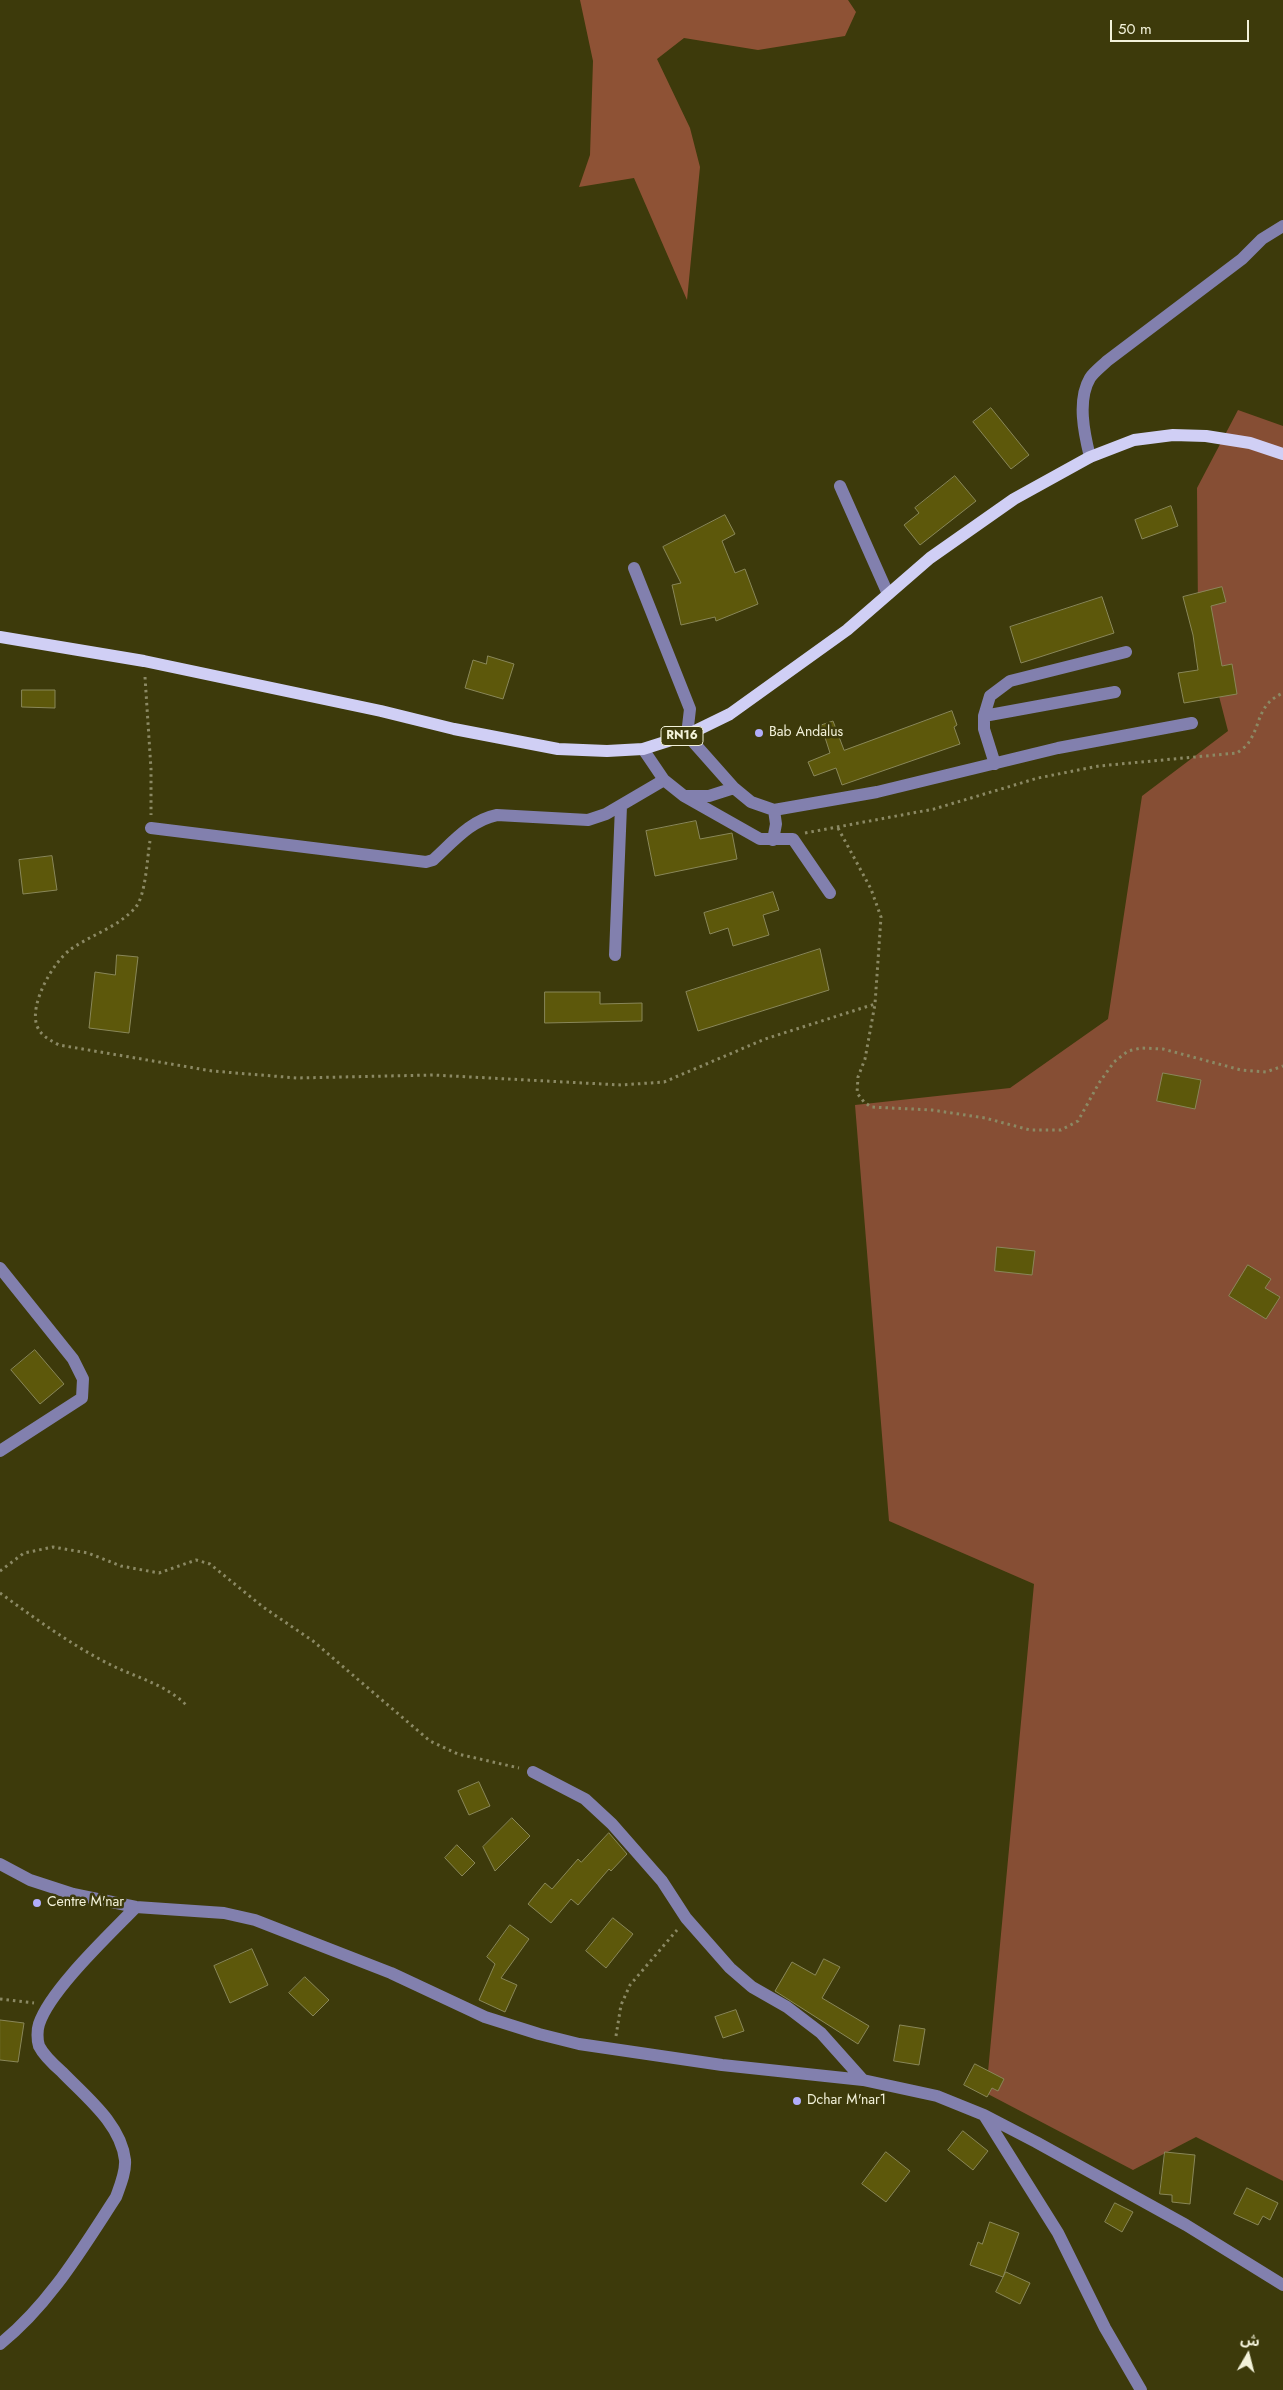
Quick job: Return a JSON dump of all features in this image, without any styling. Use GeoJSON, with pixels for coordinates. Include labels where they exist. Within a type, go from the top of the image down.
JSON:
{"type":"FeatureCollection","features":[{"type":"Feature","properties":{"kind":"main road","name":"RN16"},"geometry":{"type":"LineString","coordinates":[[0,637],[144,661],[558,749],[607,751],[643,749],[687,735],[730,714],[847,630],[930,558],[1014,499],[1090,457],[1134,440],[1173,435],[1206,436],[1250,444],[1283,454]]}},
{"type":"Feature","properties":{"kind":"street"},"geometry":{"type":"LineString","coordinates":[[1090,457],[1084,436],[1083,412],[1084,396],[1090,378],[1107,361],[1242,259],[1262,239],[1283,226]]}},
{"type":"Feature","properties":{"kind":"street"},"geometry":{"type":"LineString","coordinates":[[840,486],[888,594]]}},
{"type":"Feature","properties":{"kind":"street"},"geometry":{"type":"LineString","coordinates":[[634,568],[690,709],[687,735],[734,788],[751,802],[774,810],[877,792],[1058,748],[1192,722]]}},
{"type":"Feature","properties":{"kind":"street"},"geometry":{"type":"LineString","coordinates":[[995,764],[984,729],[984,716],[990,696],[1010,681],[1126,652]]}},
{"type":"Feature","properties":{"kind":"street"},"geometry":{"type":"LineString","coordinates":[[984,716],[1115,692]]}},
{"type":"Feature","properties":{"kind":"street"},"geometry":{"type":"LineString","coordinates":[[643,749],[664,780],[684,796],[760,838],[773,840],[793,839],[830,893]]}},
{"type":"Feature","properties":{"kind":"street"},"geometry":{"type":"LineString","coordinates":[[152,828],[426,862],[433,860],[475,822],[485,817],[497,815],[588,820],[621,806],[664,780]]}},
{"type":"Feature","properties":{"kind":"street"},"geometry":{"type":"LineString","coordinates":[[684,796],[710,796],[734,788]]}},
{"type":"Feature","properties":{"kind":"street"},"geometry":{"type":"LineString","coordinates":[[615,955],[621,806]]}},
{"type":"Feature","properties":{"kind":"street"},"geometry":{"type":"LineString","coordinates":[[773,840],[776,824],[774,810]]}},
{"type":"Feature","properties":{"kind":"street"},"geometry":{"type":"LineString","coordinates":[[0,1268],[58,1338],[73,1359],[83,1379],[82,1398],[0,1451]]}},
{"type":"Feature","properties":{"kind":"street"},"geometry":{"type":"LineString","coordinates":[[533,1772],[585,1799],[612,1824],[662,1881],[686,1918],[730,1968],[752,1987],[787,2007],[821,2033],[863,2080]]}},
{"type":"Feature","properties":{"kind":"street"},"geometry":{"type":"LineString","coordinates":[[1,1866],[30,1880],[73,1894],[136,1907],[224,1913],[255,1920],[391,1973],[485,2016],[538,2034],[579,2044],[722,2065],[863,2080],[937,2096],[984,2115],[1186,2225],[1283,2285]]}},
{"type":"Feature","properties":{"kind":"street"},"geometry":{"type":"LineString","coordinates":[[0,2344],[12,2334],[57,2286],[116,2197],[122,2181],[125,2162],[121,2143],[111,2125],[50,2060],[39,2046],[37,2036],[39,2023],[50,2004],[82,1964],[136,1907]]}},
{"type":"Feature","properties":{"kind":"street"},"geometry":{"type":"LineString","coordinates":[[984,2115],[1058,2233],[1105,2328],[1141,2390]]}},
{"type":"Feature","properties":{"kind":"path"},"geometry":{"type":"LineString","coordinates":[[144,661],[151,769],[152,828],[144,885],[136,907],[117,922],[69,950],[48,977],[35,1006],[37,1026],[45,1038],[59,1045],[212,1071],[297,1078],[433,1074],[621,1085],[664,1082],[766,1039],[875,1004]]}},
{"type":"Feature","properties":{"kind":"path"},"geometry":{"type":"LineString","coordinates":[[793,839],[808,832],[934,809],[1038,778],[1099,766],[1237,753],[1249,743],[1264,707],[1274,697],[1283,693]]}},
{"type":"Feature","properties":{"kind":"path"},"geometry":{"type":"LineString","coordinates":[[838,828],[871,889],[881,917],[875,1004],[865,1059],[858,1077],[858,1093],[864,1102],[872,1107],[932,1110],[985,1118],[1030,1130],[1061,1130],[1078,1121],[1104,1076],[1114,1062],[1128,1051],[1141,1048],[1163,1049],[1241,1070],[1266,1072],[1283,1066]]}},
{"type":"Feature","properties":{"kind":"path"},"geometry":{"type":"LineString","coordinates":[[0,1571],[24,1553],[53,1547],[88,1553],[122,1566],[159,1573],[196,1560],[210,1564],[264,1607],[313,1641],[430,1741],[458,1754],[533,1772]]}},
{"type":"Feature","properties":{"kind":"path"},"geometry":{"type":"LineString","coordinates":[[0,1593],[60,1636],[110,1665],[177,1694],[188,1707]]}},
{"type":"Feature","properties":{"kind":"path"},"geometry":{"type":"LineString","coordinates":[[614,2049],[621,2005],[630,1984],[686,1918]]}},
{"type":"Feature","properties":{"kind":"path"},"geometry":{"type":"LineString","coordinates":[[0,1999],[50,2004]]}},
{"type":"Feature","properties":{"kind":"shaded area"},"geometry":{"type":"Polygon","coordinates":[[[580,0],[848,0],[856,12],[845,36],[758,50],[684,38],[657,59],[690,128],[700,167],[687,300],[634,178],[579,187],[590,155],[593,61],[580,0]]]}},
{"type":"Feature","properties":{"kind":"shaded area"},"geometry":{"type":"Polygon","coordinates":[[[1238,410],[1283,426],[1283,2181],[1196,2137],[1133,2170],[986,2093],[1034,1584],[889,1521],[855,1105],[1010,1088],[1108,1019],[1142,796],[1228,731],[1198,615],[1197,488],[1238,410]]]}},
{"type":"Feature","properties":{"kind":"building"},"geometry":{"type":"Polygon","coordinates":[[[991,408],[1029,455],[1011,469],[973,422],[991,408]]]}},
{"type":"Feature","properties":{"kind":"building"},"geometry":{"type":"Polygon","coordinates":[[[955,476],[976,501],[920,545],[904,525],[919,513],[915,508],[955,476]]]}},
{"type":"Feature","properties":{"kind":"building"},"geometry":{"type":"Polygon","coordinates":[[[1171,506],[1178,526],[1142,539],[1135,520],[1171,506]]]}},
{"type":"Feature","properties":{"kind":"building"},"geometry":{"type":"Polygon","coordinates":[[[725,515],[735,534],[722,541],[735,573],[745,569],[758,604],[716,621],[715,617],[681,625],[672,585],[681,583],[663,547],[725,515]]]}},
{"type":"Feature","properties":{"kind":"building"},"geometry":{"type":"Polygon","coordinates":[[[1222,587],[1226,602],[1211,606],[1222,666],[1232,664],[1237,694],[1184,703],[1178,673],[1198,670],[1193,635],[1183,597],[1222,587]]]}},
{"type":"Feature","properties":{"kind":"building"},"geometry":{"type":"Polygon","coordinates":[[[1102,597],[1114,633],[1021,663],[1010,627],[1102,597]]]}},
{"type":"Feature","properties":{"kind":"building"},"geometry":{"type":"Polygon","coordinates":[[[488,656],[514,664],[503,699],[465,688],[473,660],[486,664],[488,656]]]}},
{"type":"Feature","properties":{"kind":"building"},"geometry":{"type":"Polygon","coordinates":[[[22,690],[55,690],[55,708],[22,707],[22,690]]]}},
{"type":"Feature","properties":{"kind":"building"},"geometry":{"type":"Polygon","coordinates":[[[952,711],[957,725],[954,727],[960,744],[842,785],[836,768],[814,776],[808,762],[830,753],[821,725],[833,721],[844,750],[952,711]]]}},
{"type":"Feature","properties":{"kind":"building"},"geometry":{"type":"Polygon","coordinates":[[[696,821],[700,839],[732,833],[737,859],[655,876],[646,831],[696,821]]]}},
{"type":"Feature","properties":{"kind":"building"},"geometry":{"type":"Polygon","coordinates":[[[52,856],[57,890],[23,894],[19,860],[52,856]]]}},
{"type":"Feature","properties":{"kind":"building"},"geometry":{"type":"Polygon","coordinates":[[[773,892],[779,910],[763,915],[769,935],[733,946],[728,928],[710,934],[704,913],[773,892]]]}},
{"type":"Feature","properties":{"kind":"building"},"geometry":{"type":"Polygon","coordinates":[[[820,949],[829,990],[698,1031],[686,992],[820,949]]]}},
{"type":"Feature","properties":{"kind":"building"},"geometry":{"type":"Polygon","coordinates":[[[117,955],[138,957],[129,1033],[89,1028],[95,972],[115,975],[117,955]]]}},
{"type":"Feature","properties":{"kind":"building"},"geometry":{"type":"Polygon","coordinates":[[[545,992],[600,992],[600,1004],[642,1003],[642,1021],[545,1023],[545,992]]]}},
{"type":"Feature","properties":{"kind":"building"},"geometry":{"type":"Polygon","coordinates":[[[1163,1073],[1201,1080],[1195,1109],[1157,1101],[1163,1073]]]}},
{"type":"Feature","properties":{"kind":"building"},"geometry":{"type":"Polygon","coordinates":[[[997,1247],[1035,1251],[1032,1275],[995,1271],[997,1247]]]}},
{"type":"Feature","properties":{"kind":"building"},"geometry":{"type":"Polygon","coordinates":[[[1248,1265],[1271,1279],[1265,1288],[1280,1297],[1266,1319],[1229,1296],[1248,1265]]]}},
{"type":"Feature","properties":{"kind":"building"},"geometry":{"type":"Polygon","coordinates":[[[35,1350],[64,1384],[40,1404],[11,1370],[35,1350]]]}},
{"type":"Feature","properties":{"kind":"building"},"geometry":{"type":"Polygon","coordinates":[[[479,1782],[490,1806],[469,1815],[458,1791],[479,1782]]]}},
{"type":"Feature","properties":{"kind":"building"},"geometry":{"type":"Polygon","coordinates":[[[512,1818],[530,1836],[495,1871],[483,1847],[512,1818]]]}},
{"type":"Feature","properties":{"kind":"building"},"geometry":{"type":"Polygon","coordinates":[[[609,1833],[627,1854],[611,1871],[609,1869],[578,1905],[571,1899],[551,1923],[528,1904],[545,1883],[552,1889],[578,1859],[581,1862],[609,1833]]]}},
{"type":"Feature","properties":{"kind":"building"},"geometry":{"type":"Polygon","coordinates":[[[457,1845],[475,1863],[462,1876],[445,1858],[457,1845]]]}},
{"type":"Feature","properties":{"kind":"building"},"geometry":{"type":"Polygon","coordinates":[[[613,1918],[633,1934],[606,1968],[586,1951],[613,1918]]]}},
{"type":"Feature","properties":{"kind":"building"},"geometry":{"type":"Polygon","coordinates":[[[510,1925],[529,1939],[501,1978],[517,1985],[505,2012],[479,2000],[495,1964],[487,1957],[510,1925]]]}},
{"type":"Feature","properties":{"kind":"building"},"geometry":{"type":"Polygon","coordinates":[[[252,1949],[268,1985],[230,2003],[214,1966],[252,1949]]]}},
{"type":"Feature","properties":{"kind":"building"},"geometry":{"type":"Polygon","coordinates":[[[824,1959],[840,1967],[822,1998],[869,2026],[858,2044],[775,1991],[792,1962],[815,1975],[824,1959]]]}},
{"type":"Feature","properties":{"kind":"building"},"geometry":{"type":"Polygon","coordinates":[[[305,1977],[329,2000],[313,2016],[289,1993],[305,1977]]]}},
{"type":"Feature","properties":{"kind":"building"},"geometry":{"type":"Polygon","coordinates":[[[736,2010],[744,2031],[723,2038],[715,2017],[736,2010]]]}},
{"type":"Feature","properties":{"kind":"building"},"geometry":{"type":"Polygon","coordinates":[[[0,2020],[24,2023],[18,2062],[0,2060],[0,2020]]]}},
{"type":"Feature","properties":{"kind":"building"},"geometry":{"type":"Polygon","coordinates":[[[900,2025],[925,2029],[919,2065],[894,2061],[900,2025]]]}},
{"type":"Feature","properties":{"kind":"building"},"geometry":{"type":"Polygon","coordinates":[[[975,2064],[1004,2079],[998,2091],[992,2088],[987,2097],[964,2085],[975,2064]]]}},
{"type":"Feature","properties":{"kind":"building"},"geometry":{"type":"Polygon","coordinates":[[[963,2131],[988,2151],[973,2170],[948,2150],[963,2131]]]}},
{"type":"Feature","properties":{"kind":"building"},"geometry":{"type":"Polygon","coordinates":[[[886,2152],[910,2171],[886,2202],[862,2184],[886,2152]]]}},
{"type":"Feature","properties":{"kind":"building"},"geometry":{"type":"Polygon","coordinates":[[[1165,2152],[1195,2155],[1190,2204],[1172,2202],[1172,2195],[1160,2194],[1165,2152]]]}},
{"type":"Feature","properties":{"kind":"building"},"geometry":{"type":"Polygon","coordinates":[[[1247,2188],[1278,2203],[1270,2220],[1263,2216],[1258,2225],[1234,2214],[1247,2188]]]}},
{"type":"Feature","properties":{"kind":"building"},"geometry":{"type":"Polygon","coordinates":[[[1115,2203],[1133,2212],[1122,2232],[1105,2222],[1115,2203]]]}},
{"type":"Feature","properties":{"kind":"building"},"geometry":{"type":"Polygon","coordinates":[[[990,2222],[1019,2233],[1003,2277],[970,2265],[978,2242],[982,2244],[990,2222]]]}},
{"type":"Feature","properties":{"kind":"building"},"geometry":{"type":"Polygon","coordinates":[[[1006,2272],[1030,2283],[1020,2304],[996,2292],[1006,2272]]]}},
{"type":"Feature","properties":{"kind":"place","name":"Bab Andalus"},"geometry":{"type":"Point","coordinates":[759,733]}},
{"type":"Feature","properties":{"kind":"place","name":"Centre M'nar"},"geometry":{"type":"Point","coordinates":[37,1903]}},
{"type":"Feature","properties":{"kind":"place","name":"Dchar M'nar1"},"geometry":{"type":"Point","coordinates":[797,2101]}}]}
